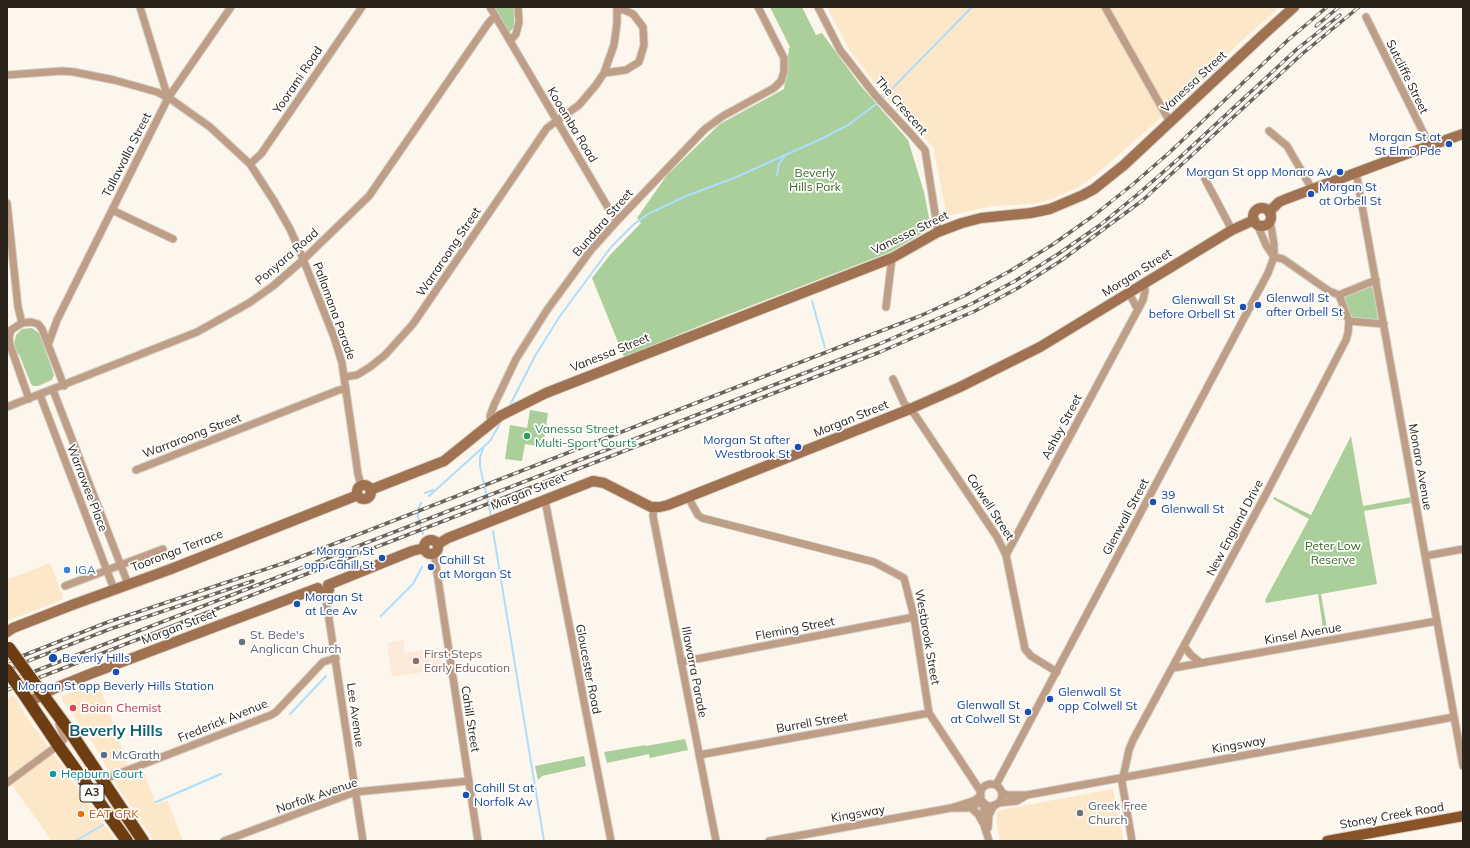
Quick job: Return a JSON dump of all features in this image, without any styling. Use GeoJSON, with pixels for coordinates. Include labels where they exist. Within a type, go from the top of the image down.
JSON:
{"type":"FeatureCollection","features":[{"type":"Feature","properties":{"kind":"highway","name":"A3"},"geometry":{"type":"LineString","coordinates":[[8,646],[71,733],[143,841]]}},
{"type":"Feature","properties":{"kind":"highway","name":"A3"},"geometry":{"type":"LineString","coordinates":[[7,670],[58,746],[127,841]]}},
{"type":"Feature","properties":{"kind":"main road","name":"Stoney Creek Road"},"geometry":{"type":"LineString","coordinates":[[1326,841],[1362,838],[1463,816]]}},
{"type":"Feature","properties":{"kind":"street"},"geometry":{"type":"LineString","coordinates":[[140,7],[168,98]]}},
{"type":"Feature","properties":{"kind":"street","name":"Tallawalla Street"},"geometry":{"type":"LineString","coordinates":[[48,344],[57,320],[168,98],[230,7]]}},
{"type":"Feature","properties":{"kind":"street","name":"Yoorami Road"},"geometry":{"type":"LineString","coordinates":[[250,164],[261,154],[362,7]]}},
{"type":"Feature","properties":{"kind":"street","name":"Kooemba Road"},"geometry":{"type":"LineString","coordinates":[[490,7],[613,216],[618,220]]}},
{"type":"Feature","properties":{"kind":"street"},"geometry":{"type":"LineString","coordinates":[[510,41],[516,34],[519,22],[518,7]]}},
{"type":"Feature","properties":{"kind":"street","name":"Bundara Street"},"geometry":{"type":"LineString","coordinates":[[491,422],[490,416],[494,405],[520,352],[547,310],[592,250],[618,220],[705,129],[723,116],[774,88],[781,81],[784,72],[784,58],[758,7]]}},
{"type":"Feature","properties":{"kind":"street","name":"The Crescent"},"geometry":{"type":"LineString","coordinates":[[818,7],[840,50],[877,97],[925,150],[938,232]]}},
{"type":"Feature","properties":{"kind":"street"},"geometry":{"type":"LineString","coordinates":[[1105,7],[1170,122]]}},
{"type":"Feature","properties":{"kind":"street","name":"Vanessa Street"},"geometry":{"type":"LineString","coordinates":[[491,422],[511,410],[558,388],[892,258],[938,232],[981,218],[1031,213],[1050,209],[1070,202],[1094,189],[1140,151],[1294,7]]}},
{"type":"Feature","properties":{"kind":"street"},"geometry":{"type":"LineString","coordinates":[[604,73],[626,70],[639,62],[644,45],[643,27],[633,14],[617,8]]}},
{"type":"Feature","properties":{"kind":"street","name":"Warraroong Street"},"geometry":{"type":"LineString","coordinates":[[344,376],[357,375],[370,367],[385,355],[413,324],[547,128],[579,105],[588,96],[604,73],[614,45],[617,23],[617,8]]}},
{"type":"Feature","properties":{"kind":"street","name":"Ponyara Road"},"geometry":{"type":"LineString","coordinates":[[7,408],[197,332],[249,303],[273,286],[303,260],[369,196],[487,25],[496,17]]}},
{"type":"Feature","properties":{"kind":"street","name":"Sutcliffe Street"},"geometry":{"type":"LineString","coordinates":[[1366,17],[1430,146]]}},
{"type":"Feature","properties":{"kind":"street","name":"Pallamana Parade"},"geometry":{"type":"LineString","coordinates":[[7,75],[62,71],[74,72],[114,80],[157,92],[210,127],[250,164],[290,229],[334,337],[342,363],[358,474],[366,487]]}},
{"type":"Feature","properties":{"kind":"street"},"geometry":{"type":"LineString","coordinates":[[1269,131],[1287,146],[1312,189]]}},
{"type":"Feature","properties":{"kind":"street"},"geometry":{"type":"LineString","coordinates":[[1255,222],[1262,226],[1265,225],[1279,202],[1356,172],[1463,134]]}},
{"type":"Feature","properties":{"kind":"street","name":"Monaro Avenue"},"geometry":{"type":"LineString","coordinates":[[1356,172],[1463,766]]}},
{"type":"Feature","properties":{"kind":"street"},"geometry":{"type":"LineString","coordinates":[[1205,179],[1232,230]]}},
{"type":"Feature","properties":{"kind":"street"},"geometry":{"type":"LineString","coordinates":[[7,203],[8,230],[18,307],[22,323]]}},
{"type":"Feature","properties":{"kind":"street"},"geometry":{"type":"LineString","coordinates":[[1274,257],[1274,244],[1270,216],[1264,209],[1258,209],[1254,213],[1255,222],[1266,245],[1274,257],[1283,259],[1329,292],[1339,295],[1376,280]]}},
{"type":"Feature","properties":{"kind":"street"},"geometry":{"type":"LineString","coordinates":[[112,210],[173,239]]}},
{"type":"Feature","properties":{"kind":"street","name":"Morgan Street"},"geometry":{"type":"LineString","coordinates":[[29,702],[90,674],[324,589],[412,551],[424,548],[427,553],[436,549],[448,538],[593,481],[599,481],[654,508],[668,505],[910,409],[960,387],[1040,347],[1232,230],[1255,222]]}},
{"type":"Feature","properties":{"kind":"street","name":"Glenwall Street"},"geometry":{"type":"LineString","coordinates":[[996,785],[1268,273],[1274,257]]}},
{"type":"Feature","properties":{"kind":"street"},"geometry":{"type":"LineString","coordinates":[[886,307],[892,258]]}},
{"type":"Feature","properties":{"kind":"street","name":"Ashby Street"},"geometry":{"type":"LineString","coordinates":[[1006,555],[1138,310],[1144,296],[1144,284]]}},
{"type":"Feature","properties":{"kind":"street"},"geometry":{"type":"LineString","coordinates":[[1128,294],[1138,310]]}},
{"type":"Feature","properties":{"kind":"street"},"geometry":{"type":"LineString","coordinates":[[1339,295],[1348,321],[1384,324]]}},
{"type":"Feature","properties":{"kind":"street"},"geometry":{"type":"LineString","coordinates":[[42,329],[57,320]]}},
{"type":"Feature","properties":{"kind":"street","name":"New England Drive"},"geometry":{"type":"LineString","coordinates":[[1132,841],[1122,786],[1126,760],[1133,740],[1266,494],[1343,346],[1348,333],[1348,321]]}},
{"type":"Feature","properties":{"kind":"street"},"geometry":{"type":"LineString","coordinates":[[29,399],[8,345],[11,330],[22,323],[31,322],[38,324],[42,329],[64,386]]}},
{"type":"Feature","properties":{"kind":"street","name":"Colwell Street"},"geometry":{"type":"LineString","coordinates":[[893,379],[904,403],[915,415],[997,536],[1006,555],[1025,649],[1031,656],[1057,672]]}},
{"type":"Feature","properties":{"kind":"street","name":"Warraroong Street"},"geometry":{"type":"LineString","coordinates":[[136,470],[339,390],[346,389]]}},
{"type":"Feature","properties":{"kind":"street","name":"Warrawee Place"},"geometry":{"type":"LineString","coordinates":[[53,390],[128,584]]}},
{"type":"Feature","properties":{"kind":"street","name":"Warrawee Place"},"geometry":{"type":"LineString","coordinates":[[40,395],[114,589]]}},
{"type":"Feature","properties":{"kind":"street"},"geometry":{"type":"LineString","coordinates":[[366,487],[444,462],[491,422]]}},
{"type":"Feature","properties":{"kind":"street","name":"Tooronga Terrace"},"geometry":{"type":"LineString","coordinates":[[7,632],[358,495],[357,489],[366,487]]}},
{"type":"Feature","properties":{"kind":"street","name":"Westbrook Street"},"geometry":{"type":"LineString","coordinates":[[688,497],[698,515],[702,518],[874,562],[904,578],[914,617],[929,713],[974,780],[981,785],[983,796]]}},
{"type":"Feature","properties":{"kind":"street","name":"Gloucester Road"},"geometry":{"type":"LineString","coordinates":[[545,500],[611,841]]}},
{"type":"Feature","properties":{"kind":"street","name":"Illawarra Parade"},"geometry":{"type":"LineString","coordinates":[[654,508],[653,516],[716,841]]}},
{"type":"Feature","properties":{"kind":"street"},"geometry":{"type":"LineString","coordinates":[[65,586],[163,549]]}},
{"type":"Feature","properties":{"kind":"street","name":"Cahill Street"},"geometry":{"type":"LineString","coordinates":[[436,549],[478,841]]}},
{"type":"Feature","properties":{"kind":"street"},"geometry":{"type":"LineString","coordinates":[[1425,556],[1463,549]]}},
{"type":"Feature","properties":{"kind":"street","name":"Lee Avenue"},"geometry":{"type":"LineString","coordinates":[[324,589],[336,658],[363,841]]}},
{"type":"Feature","properties":{"kind":"street","name":"Fleming Street"},"geometry":{"type":"LineString","coordinates":[[681,662],[914,617]]}},
{"type":"Feature","properties":{"kind":"street","name":"Kinsel Avenue"},"geometry":{"type":"LineString","coordinates":[[1173,668],[1437,621]]}},
{"type":"Feature","properties":{"kind":"street"},"geometry":{"type":"LineString","coordinates":[[1184,646],[1191,655],[1201,663]]}},
{"type":"Feature","properties":{"kind":"street","name":"Frederick Avenue"},"geometry":{"type":"LineString","coordinates":[[102,780],[271,715],[276,712],[323,662],[336,658]]}},
{"type":"Feature","properties":{"kind":"street"},"geometry":{"type":"LineString","coordinates":[[7,783],[63,741],[63,734],[50,705]]}},
{"type":"Feature","properties":{"kind":"street","name":"Burrell Street"},"geometry":{"type":"LineString","coordinates":[[699,755],[929,713]]}},
{"type":"Feature","properties":{"kind":"street","name":"Kingsway"},"geometry":{"type":"LineString","coordinates":[[1002,793],[1008,795],[1027,795],[1454,717]]}},
{"type":"Feature","properties":{"kind":"street","name":"Norfolk Avenue"},"geometry":{"type":"LineString","coordinates":[[224,841],[355,792],[469,781]]}},
{"type":"Feature","properties":{"kind":"street"},"geometry":{"type":"LineString","coordinates":[[984,825],[983,796],[992,784],[996,785],[1002,793],[1000,800],[989,815],[989,838]]}},
{"type":"Feature","properties":{"kind":"street","name":"Kingsway"},"geometry":{"type":"LineString","coordinates":[[996,804],[1017,801],[1027,795]]}},
{"type":"Feature","properties":{"kind":"street"},"geometry":{"type":"LineString","coordinates":[[983,796],[988,805],[996,804]]}},
{"type":"Feature","properties":{"kind":"street","name":"Kingsway"},"geometry":{"type":"LineString","coordinates":[[951,808],[962,809],[970,807],[983,796]]}},
{"type":"Feature","properties":{"kind":"street","name":"Kingsway"},"geometry":{"type":"LineString","coordinates":[[769,841],[951,808],[983,796]]}},
{"type":"Feature","properties":{"kind":"street"},"geometry":{"type":"LineString","coordinates":[[970,807],[978,814],[989,838]]}},
{"type":"Feature","properties":{"kind":"shaded area"},"geometry":{"type":"Polygon","coordinates":[[[827,7],[1280,7],[1249,34],[1154,124],[1099,172],[1079,187],[1049,200],[1033,204],[992,206],[947,216],[933,147],[888,100],[850,51],[827,7]]]}},
{"type":"Feature","properties":{"kind":"shaded area"},"geometry":{"type":"Polygon","coordinates":[[[50,563],[63,597],[62,600],[7,621],[7,575],[9,579],[50,563]]]}},
{"type":"Feature","properties":{"kind":"shaded area","name":"First Steps Early Education"},"geometry":{"type":"Polygon","coordinates":[[[403,640],[405,653],[440,648],[443,669],[392,677],[387,643],[403,640]]]}},
{"type":"Feature","properties":{"kind":"shaded area"},"geometry":{"type":"Polygon","coordinates":[[[98,682],[132,776],[144,772],[156,804],[167,800],[183,841],[154,841],[117,786],[93,743],[62,700],[62,696],[98,682]]]}},
{"type":"Feature","properties":{"kind":"shaded area"},"geometry":{"type":"Polygon","coordinates":[[[14,695],[28,719],[116,841],[52,841],[7,778],[7,698],[14,695]]]}},
{"type":"Feature","properties":{"kind":"shaded area"},"geometry":{"type":"Polygon","coordinates":[[[1113,789],[1124,841],[1000,841],[996,819],[997,813],[1000,810],[1113,789]]]}},
{"type":"Feature","properties":{"kind":"green space"},"geometry":{"type":"Polygon","coordinates":[[[494,7],[514,7],[514,27],[509,33],[494,7]]]}},
{"type":"Feature","properties":{"kind":"green space","name":"Beverly Hills Park"},"geometry":{"type":"Polygon","coordinates":[[[770,7],[802,7],[816,35],[822,33],[860,85],[908,140],[924,192],[930,223],[926,231],[890,252],[714,320],[624,357],[592,278],[610,255],[641,223],[637,218],[667,175],[720,124],[784,89],[790,47],[770,7]]]}},
{"type":"Feature","properties":{"kind":"green space"},"geometry":{"type":"Polygon","coordinates":[[[1372,286],[1381,321],[1352,319],[1344,297],[1372,286]]]}},
{"type":"Feature","properties":{"kind":"green space"},"geometry":{"type":"Polygon","coordinates":[[[32,328],[40,334],[54,375],[52,380],[38,386],[33,386],[31,384],[14,345],[16,335],[22,329],[32,328]]]}},
{"type":"Feature","properties":{"kind":"green space","name":"Vanessa Street Multi-Sport Courts"},"geometry":{"type":"Polygon","coordinates":[[[530,410],[548,413],[543,447],[525,444],[522,461],[505,459],[510,425],[527,428],[530,410]]]}},
{"type":"Feature","properties":{"kind":"green space","name":"Peter Low Reserve"},"geometry":{"type":"Polygon","coordinates":[[[1351,436],[1363,506],[1411,497],[1411,503],[1364,511],[1377,584],[1321,594],[1328,634],[1324,635],[1318,594],[1266,603],[1265,600],[1309,519],[1273,499],[1274,497],[1311,515],[1351,436]]]}},
{"type":"Feature","properties":{"kind":"green space"},"geometry":{"type":"Polygon","coordinates":[[[685,739],[688,750],[650,758],[649,754],[607,763],[604,752],[646,746],[685,739]]]}},
{"type":"Feature","properties":{"kind":"green space"},"geometry":{"type":"Polygon","coordinates":[[[584,756],[586,766],[542,776],[538,780],[535,766],[584,756]]]}},
{"type":"Feature","properties":{"kind":"waterway"},"geometry":{"type":"LineString","coordinates":[[882,99],[972,7]]}},
{"type":"Feature","properties":{"kind":"waterway"},"geometry":{"type":"LineString","coordinates":[[509,407],[535,356],[560,316],[611,247],[633,225],[648,214],[686,196],[734,178],[821,139],[848,125],[879,102]]}},
{"type":"Feature","properties":{"kind":"waterway"},"geometry":{"type":"LineString","coordinates":[[777,175],[779,164],[786,154]]}},
{"type":"Feature","properties":{"kind":"waterway"},"geometry":{"type":"LineString","coordinates":[[812,301],[825,348]]}},
{"type":"Feature","properties":{"kind":"waterway"},"geometry":{"type":"LineString","coordinates":[[429,496],[490,441],[502,420]]}},
{"type":"Feature","properties":{"kind":"waterway"},"geometry":{"type":"LineString","coordinates":[[483,449],[480,457],[480,466],[491,516]]}},
{"type":"Feature","properties":{"kind":"waterway"},"geometry":{"type":"LineString","coordinates":[[425,493],[433,490]]}},
{"type":"Feature","properties":{"kind":"waterway"},"geometry":{"type":"LineString","coordinates":[[421,503],[418,510],[418,517],[423,534]]}},
{"type":"Feature","properties":{"kind":"waterway"},"geometry":{"type":"LineString","coordinates":[[493,531],[544,841]]}},
{"type":"Feature","properties":{"kind":"waterway"},"geometry":{"type":"LineString","coordinates":[[381,616],[413,584],[422,567]]}},
{"type":"Feature","properties":{"kind":"waterway"},"geometry":{"type":"LineString","coordinates":[[290,714],[326,676]]}},
{"type":"Feature","properties":{"kind":"waterway"},"geometry":{"type":"LineString","coordinates":[[156,802],[221,774]]}},
{"type":"Feature","properties":{"kind":"waterway"},"geometry":{"type":"LineString","coordinates":[[75,841],[103,825]]}},
{"type":"Feature","properties":{"kind":"railway"},"geometry":{"type":"LineString","coordinates":[[7,662],[108,622],[290,561],[920,316],[966,295],[1010,271],[1052,245],[1093,216],[1132,185],[1170,152],[1288,40],[1327,7]]}},
{"type":"Feature","properties":{"kind":"railway"},"geometry":{"type":"LineString","coordinates":[[1316,26],[1339,7]]}},
{"type":"Feature","properties":{"kind":"railway"},"geometry":{"type":"LineString","coordinates":[[7,690],[880,352],[975,311],[1018,288],[1062,260],[1143,200],[1302,54],[1359,7]]}},
{"type":"Feature","properties":{"kind":"railway"},"geometry":{"type":"LineString","coordinates":[[7,682],[877,345],[971,304],[1015,281],[1100,225],[1177,160],[1297,49],[1340,15]]}},
{"type":"Feature","properties":{"kind":"railway"},"geometry":{"type":"LineString","coordinates":[[7,671],[28,661],[110,629],[253,581]]}},
{"type":"Feature","properties":{"kind":"place","name":"Morgan St at St Elmo Pde"},"geometry":{"type":"Point","coordinates":[1449,144]}},
{"type":"Feature","properties":{"kind":"place","name":"Morgan St opp Monaro Av"},"geometry":{"type":"Point","coordinates":[1340,172]}},
{"type":"Feature","properties":{"kind":"place","name":"Morgan St at Orbell St"},"geometry":{"type":"Point","coordinates":[1311,194]}},
{"type":"Feature","properties":{"kind":"place","name":"Glenwall St after Orbell St"},"geometry":{"type":"Point","coordinates":[1258,305]}},
{"type":"Feature","properties":{"kind":"place","name":"Glenwall St before Orbell St"},"geometry":{"type":"Point","coordinates":[1243,307]}},
{"type":"Feature","properties":{"kind":"place","name":"Vanessa Street Multi-Sport Courts"},"geometry":{"type":"Point","coordinates":[527,436]}},
{"type":"Feature","properties":{"kind":"place","name":"Morgan St after Westbrook St"},"geometry":{"type":"Point","coordinates":[798,447]}},
{"type":"Feature","properties":{"kind":"place","name":"39 Glenwall St"},"geometry":{"type":"Point","coordinates":[1153,502]}},
{"type":"Feature","properties":{"kind":"place","name":"Morgan St opp Cahill St"},"geometry":{"type":"Point","coordinates":[382,558]}},
{"type":"Feature","properties":{"kind":"place","name":"Cahill St at Morgan St"},"geometry":{"type":"Point","coordinates":[431,567]}},
{"type":"Feature","properties":{"kind":"place","name":"IGA"},"geometry":{"type":"Point","coordinates":[67,570]}},
{"type":"Feature","properties":{"kind":"place","name":"Morgan St at Lee Av"},"geometry":{"type":"Point","coordinates":[297,604]}},
{"type":"Feature","properties":{"kind":"place","name":"St. Bede's Anglican Church"},"geometry":{"type":"Point","coordinates":[242,642]}},
{"type":"Feature","properties":{"kind":"place","name":"Beverly Hills"},"geometry":{"type":"Point","coordinates":[53,658]}},
{"type":"Feature","properties":{"kind":"place","name":"First Steps Early Education"},"geometry":{"type":"Point","coordinates":[416,661]}},
{"type":"Feature","properties":{"kind":"place","name":"Morgan St opp Beverly Hills Station"},"geometry":{"type":"Point","coordinates":[116,672]}},
{"type":"Feature","properties":{"kind":"place","name":"Glenwall St opp Colwell St"},"geometry":{"type":"Point","coordinates":[1050,699]}},
{"type":"Feature","properties":{"kind":"place","name":"Boian Chemist"},"geometry":{"type":"Point","coordinates":[73,708]}},
{"type":"Feature","properties":{"kind":"place","name":"Glenwall St at Colwell St"},"geometry":{"type":"Point","coordinates":[1028,712]}},
{"type":"Feature","properties":{"kind":"place","name":"McGrath"},"geometry":{"type":"Point","coordinates":[104,755]}},
{"type":"Feature","properties":{"kind":"place","name":"Hepburn Court"},"geometry":{"type":"Point","coordinates":[53,774]}},
{"type":"Feature","properties":{"kind":"place","name":"Cahill St at Norfolk Av"},"geometry":{"type":"Point","coordinates":[466,795]}},
{"type":"Feature","properties":{"kind":"place","name":"Greek Free Church"},"geometry":{"type":"Point","coordinates":[1080,813]}},
{"type":"Feature","properties":{"kind":"place","name":"EAT GRK"},"geometry":{"type":"Point","coordinates":[81,814]}},
{"type":"Feature","properties":{"kind":"district","name":"Beverly Hills"},"geometry":{"type":"Point","coordinates":[116,731]}}]}
